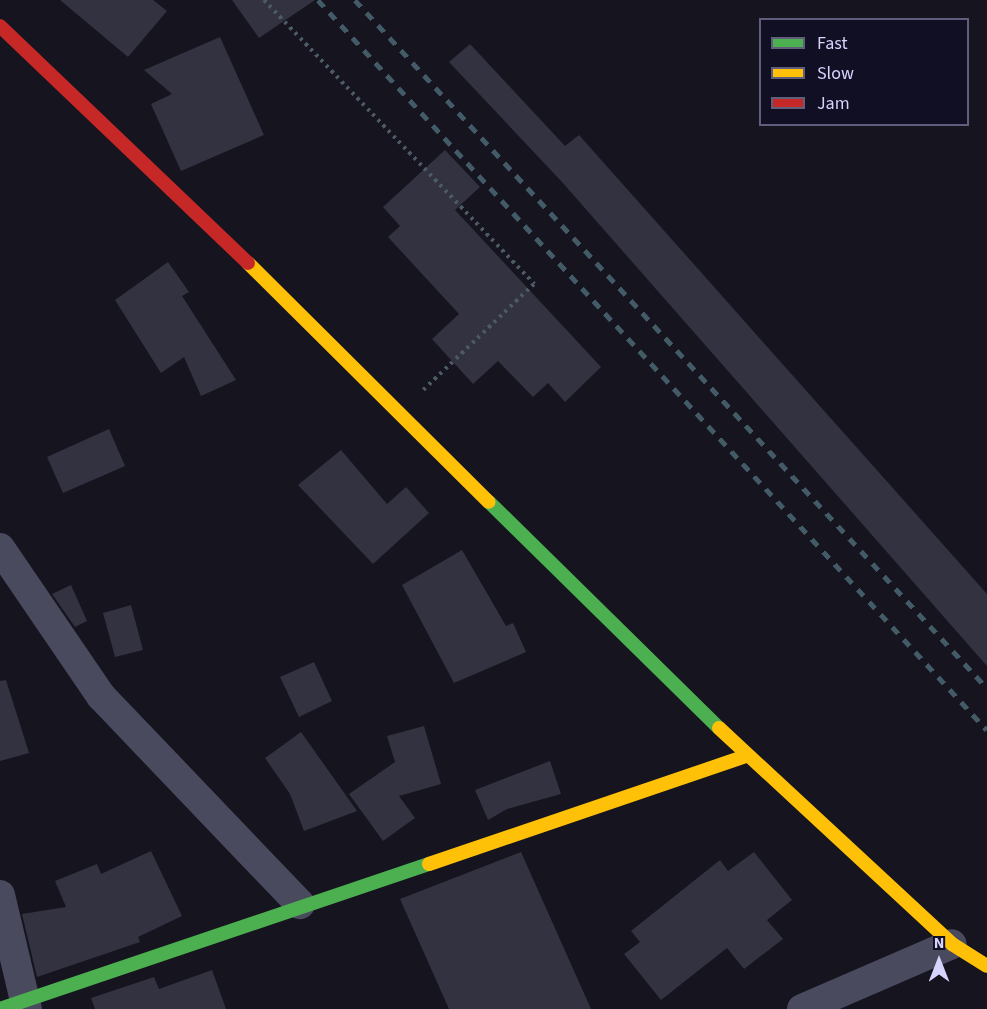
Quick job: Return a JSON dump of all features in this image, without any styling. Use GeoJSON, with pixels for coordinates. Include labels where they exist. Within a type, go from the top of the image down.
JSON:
{"type":"FeatureCollection","features":[{"type":"Feature","properties":{"kind":"main road"},"geometry":{"type":"LineString","coordinates":[[0,26],[399,412],[747,756],[952,944],[987,966]]}},
{"type":"Feature","properties":{"kind":"main road"},"geometry":{"type":"LineString","coordinates":[[16,1006],[300,904],[747,756]]}},
{"type":"Feature","properties":{"kind":"street"},"geometry":{"type":"LineString","coordinates":[[0,548],[101,696],[300,904]]}},
{"type":"Feature","properties":{"kind":"street"},"geometry":{"type":"LineString","coordinates":[[0,895],[16,1006]]}},
{"type":"Feature","properties":{"kind":"street"},"geometry":{"type":"LineString","coordinates":[[802,1009],[952,944]]}},
{"type":"Feature","properties":{"kind":"path"},"geometry":{"type":"LineString","coordinates":[[264,0],[534,284],[399,412]]}},
{"type":"Feature","properties":{"kind":"building"},"geometry":{"type":"Polygon","coordinates":[[[60,0],[153,0],[167,11],[128,57],[60,0]]]}},
{"type":"Feature","properties":{"kind":"building"},"geometry":{"type":"Polygon","coordinates":[[[232,0],[315,0],[259,38],[232,0]]]}},
{"type":"Feature","properties":{"kind":"building"},"geometry":{"type":"Polygon","coordinates":[[[220,37],[264,135],[181,171],[151,104],[172,94],[144,70],[220,37]]]}},
{"type":"Feature","properties":{"kind":"building"},"geometry":{"type":"Polygon","coordinates":[[[470,44],[565,146],[579,135],[987,594],[987,666],[562,182],[449,62],[470,44]]]}},
{"type":"Feature","properties":{"kind":"building"},"geometry":{"type":"Polygon","coordinates":[[[445,150],[480,187],[455,210],[601,367],[565,402],[548,383],[533,397],[498,361],[473,384],[432,339],[459,314],[388,237],[400,226],[383,207],[445,150]]]}},
{"type":"Feature","properties":{"kind":"building"},"geometry":{"type":"Polygon","coordinates":[[[168,262],[189,292],[182,296],[236,380],[201,396],[184,357],[161,373],[115,300],[168,262]]]}},
{"type":"Feature","properties":{"kind":"building"},"geometry":{"type":"Polygon","coordinates":[[[109,429],[125,466],[63,493],[47,457],[109,429]]]}},
{"type":"Feature","properties":{"kind":"building"},"geometry":{"type":"Polygon","coordinates":[[[341,450],[387,504],[406,487],[429,513],[373,564],[298,485],[341,450]]]}},
{"type":"Feature","properties":{"kind":"building"},"geometry":{"type":"Polygon","coordinates":[[[462,550],[506,626],[513,623],[526,652],[454,683],[402,585],[462,550]]]}},
{"type":"Feature","properties":{"kind":"building"},"geometry":{"type":"Polygon","coordinates":[[[71,585],[87,621],[75,627],[52,594],[71,585]]]}},
{"type":"Feature","properties":{"kind":"building"},"geometry":{"type":"Polygon","coordinates":[[[131,605],[143,650],[115,657],[103,613],[131,605]]]}},
{"type":"Feature","properties":{"kind":"building"},"geometry":{"type":"Polygon","coordinates":[[[314,662],[332,701],[299,717],[280,677],[314,662]]]}},
{"type":"Feature","properties":{"kind":"building"},"geometry":{"type":"Polygon","coordinates":[[[6,680],[29,753],[0,761],[0,681],[6,680]]]}},
{"type":"Feature","properties":{"kind":"building"},"geometry":{"type":"Polygon","coordinates":[[[424,726],[441,784],[399,796],[415,818],[383,841],[349,794],[395,762],[387,736],[424,726]]]}},
{"type":"Feature","properties":{"kind":"building"},"geometry":{"type":"Polygon","coordinates":[[[301,732],[357,811],[304,831],[290,794],[265,758],[301,732]]]}},
{"type":"Feature","properties":{"kind":"building"},"geometry":{"type":"Polygon","coordinates":[[[550,761],[561,794],[507,809],[488,820],[475,790],[550,761]]]}},
{"type":"Feature","properties":{"kind":"building"},"geometry":{"type":"Polygon","coordinates":[[[151,851],[182,916],[138,937],[140,942],[37,977],[22,914],[66,907],[55,881],[97,864],[101,874],[151,851]]]}},
{"type":"Feature","properties":{"kind":"building"},"geometry":{"type":"Polygon","coordinates":[[[521,852],[591,1009],[449,1009],[400,899],[521,852]]]}},
{"type":"Feature","properties":{"kind":"building"},"geometry":{"type":"Polygon","coordinates":[[[754,852],[792,900],[767,920],[783,939],[744,969],[727,948],[661,1000],[624,954],[640,942],[631,931],[720,860],[728,871],[754,852]]]}},
{"type":"Feature","properties":{"kind":"building"},"geometry":{"type":"Polygon","coordinates":[[[212,970],[226,1009],[95,1009],[91,998],[154,977],[159,989],[212,970]]]}},
{"type":"Feature","properties":{"kind":"railway"},"geometry":{"type":"LineString","coordinates":[[318,0],[987,730]]}},
{"type":"Feature","properties":{"kind":"railway"},"geometry":{"type":"LineString","coordinates":[[355,0],[987,688]]}},
{"type":"Feature","properties":{"kind":"traffic: fast"},"geometry":{"type":"LineString","coordinates":[[489,502],[719,728]]}},
{"type":"Feature","properties":{"kind":"traffic: fast"},"geometry":{"type":"LineString","coordinates":[[0,1009],[429,864]]}},
{"type":"Feature","properties":{"kind":"traffic: slow"},"geometry":{"type":"LineString","coordinates":[[248,263],[489,502]]}},
{"type":"Feature","properties":{"kind":"traffic: slow"},"geometry":{"type":"LineString","coordinates":[[719,728],[952,944],[987,966]]}},
{"type":"Feature","properties":{"kind":"traffic: slow"},"geometry":{"type":"LineString","coordinates":[[429,864],[747,756]]}},
{"type":"Feature","properties":{"kind":"traffic: jam"},"geometry":{"type":"LineString","coordinates":[[0,26],[248,263]]}}]}
